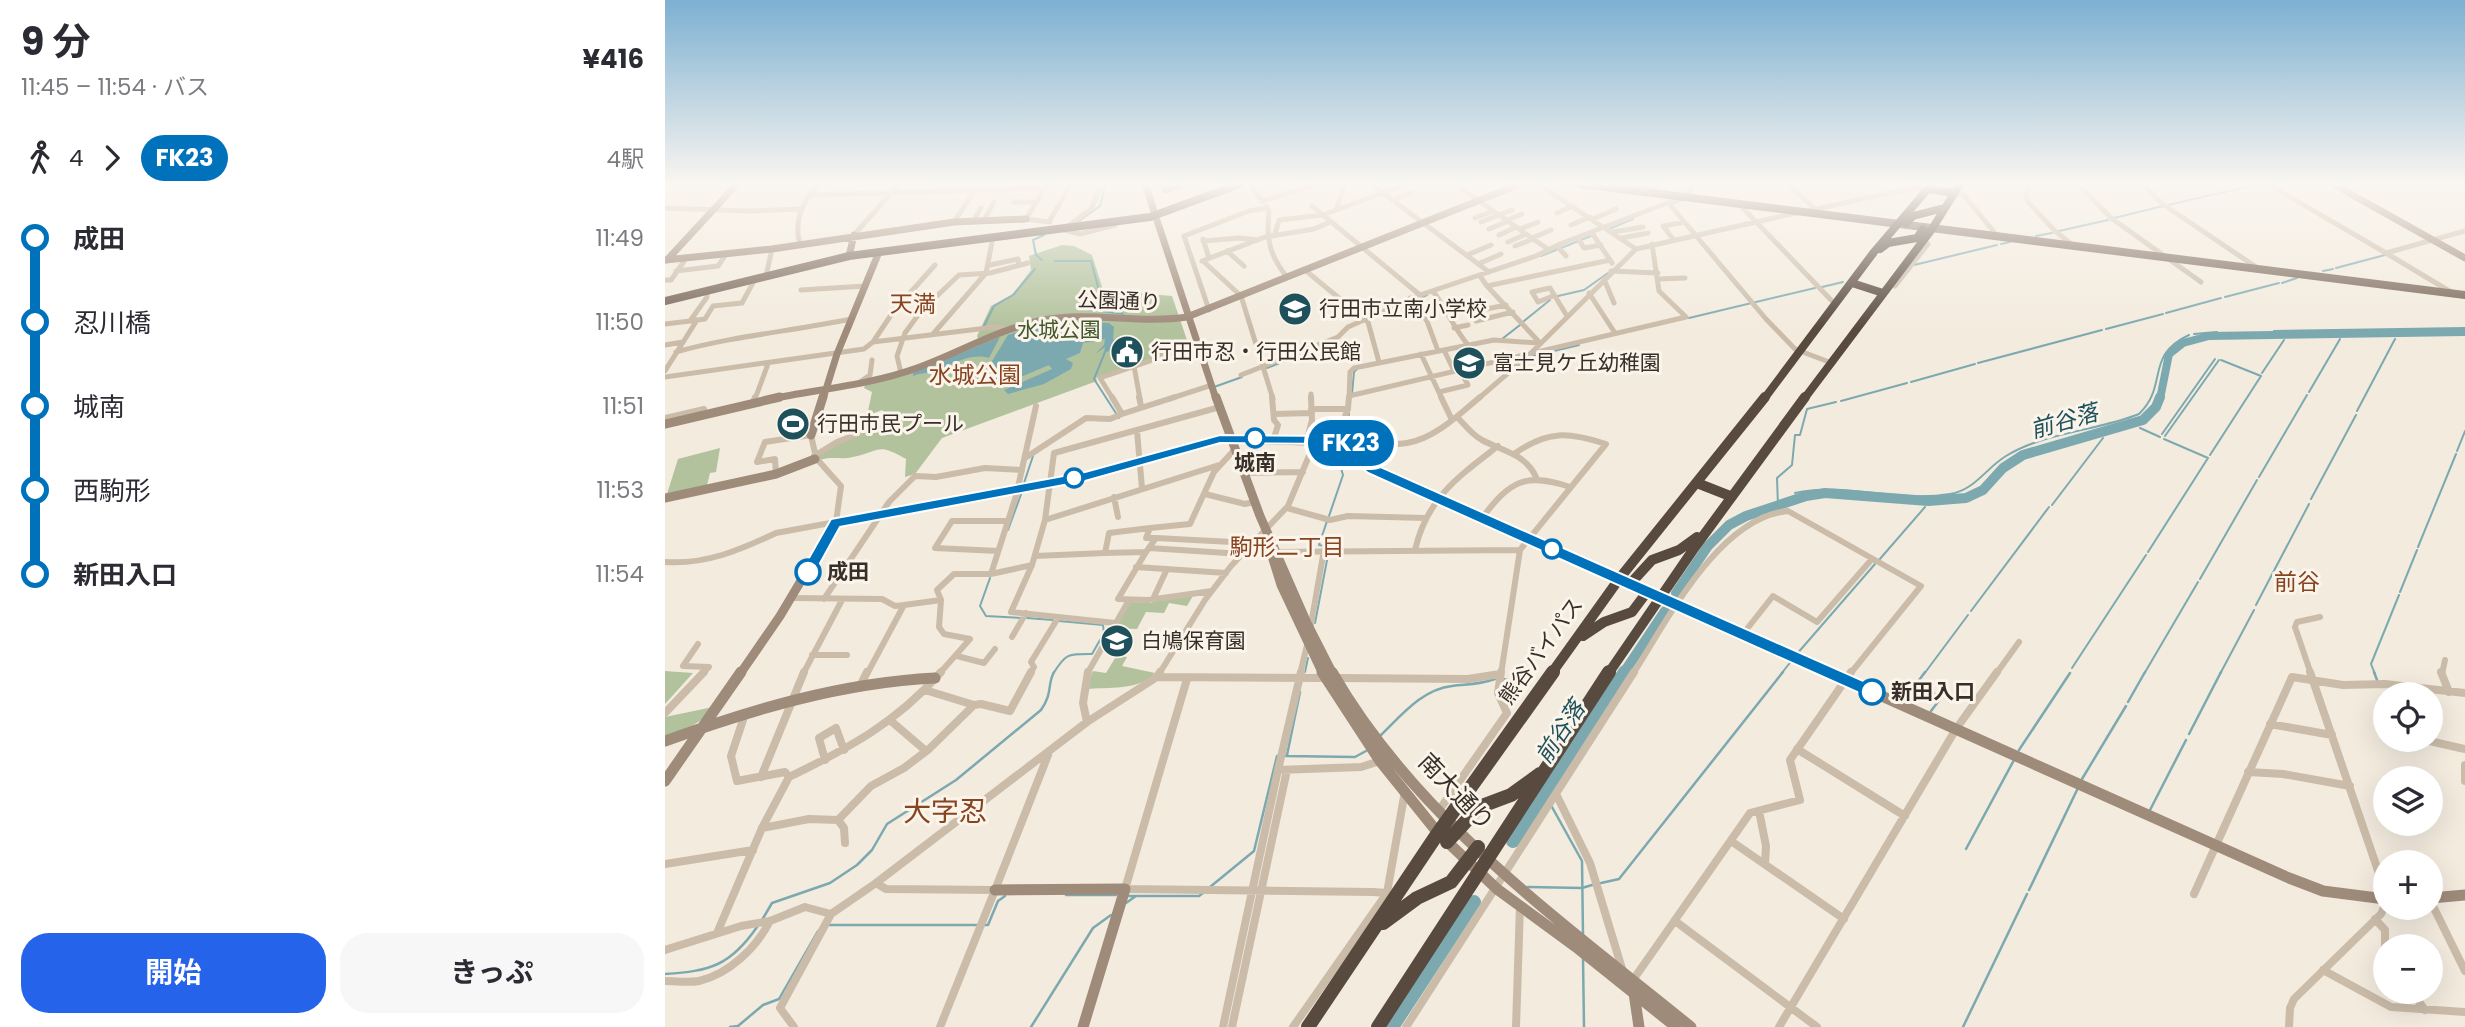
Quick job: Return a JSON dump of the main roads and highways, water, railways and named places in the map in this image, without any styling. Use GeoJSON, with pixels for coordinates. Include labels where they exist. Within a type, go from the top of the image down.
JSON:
{"type":"FeatureCollection","features":[{"type":"Feature","properties":{"kind":"highway","name":"熊谷バイパス"},"geometry":{"type":"LineString","coordinates":[[1450,819],[1561,658],[1801,352],[1874,251],[1894,232]]}},
{"type":"Feature","properties":{"kind":"highway"},"geometry":{"type":"LineString","coordinates":[[1874,251],[1888,243],[1917,238],[1924,232]]}},
{"type":"Feature","properties":{"kind":"highway"},"geometry":{"type":"LineString","coordinates":[[1378,1027],[1711,523],[1829,362],[1923,241],[1927,232]]}},
{"type":"Feature","properties":{"kind":"highway"},"geometry":{"type":"LineString","coordinates":[[1852,283],[1883,293]]}},
{"type":"Feature","properties":{"kind":"highway"},"geometry":{"type":"LineString","coordinates":[[1697,483],[1730,496]]}},
{"type":"Feature","properties":{"kind":"highway"},"geometry":{"type":"LineString","coordinates":[[1624,581],[1652,559],[1686,546],[1711,523]]}},
{"type":"Feature","properties":{"kind":"highway"},"geometry":{"type":"LineString","coordinates":[[1561,658],[1596,626],[1632,612],[1647,592]]}},
{"type":"Feature","properties":{"kind":"highway"},"geometry":{"type":"LineString","coordinates":[[1308,1027],[1376,929],[1392,895],[1443,837],[1450,819],[1511,795],[1548,768]]}},
{"type":"Feature","properties":{"kind":"highway"},"geometry":{"type":"LineString","coordinates":[[1376,929],[1417,898],[1451,882],[1478,848]]}},
{"type":"Feature","properties":{"kind":"main road"},"geometry":{"type":"LineString","coordinates":[[665,301],[849,256],[1033,232]]}},
{"type":"Feature","properties":{"kind":"main road"},"geometry":{"type":"LineString","coordinates":[[1967,232],[2465,293]]}},
{"type":"Feature","properties":{"kind":"water"},"geometry":{"type":"Polygon","coordinates":[[[1103,298],[1117,302],[1124,315],[1086,310],[1093,300],[1103,298]]]}},
{"type":"Feature","properties":{"kind":"water"},"geometry":{"type":"Polygon","coordinates":[[[1076,321],[1109,323],[1114,327],[1113,339],[1121,342],[1116,348],[1104,353],[1105,347],[1095,354],[1104,345],[1105,339],[1083,343],[1080,353],[1066,359],[1073,363],[1071,369],[1044,384],[1008,394],[1004,390],[1052,369],[1049,365],[1002,385],[989,384],[986,377],[989,366],[1008,335],[1032,327],[1076,321]]]}},
{"type":"Feature","properties":{"kind":"water"},"geometry":{"type":"Polygon","coordinates":[[[1000,337],[989,358],[968,358],[913,376],[913,373],[1000,337]]]}},
{"type":"Feature","properties":{"kind":"waterway"},"geometry":{"type":"LineString","coordinates":[[2036,236],[2052,233]]}},
{"type":"Feature","properties":{"kind":"waterway"},"geometry":{"type":"LineString","coordinates":[[1042,260],[1036,255],[1033,240],[1044,235]]}},
{"type":"Feature","properties":{"kind":"waterway"},"geometry":{"type":"LineString","coordinates":[[1541,256],[1591,236]]}},
{"type":"Feature","properties":{"kind":"waterway"},"geometry":{"type":"LineString","coordinates":[[2001,244],[2010,242]]}},
{"type":"Feature","properties":{"kind":"waterway"},"geometry":{"type":"LineString","coordinates":[[1914,265],[1997,245]]}},
{"type":"Feature","properties":{"kind":"waterway"},"geometry":{"type":"LineString","coordinates":[[2336,268],[2385,255]]}},
{"type":"Feature","properties":{"kind":"waterway"},"geometry":{"type":"LineString","coordinates":[[1055,261],[1091,261],[1101,298]]}},
{"type":"Feature","properties":{"kind":"waterway"},"geometry":{"type":"LineString","coordinates":[[984,326],[994,306],[1013,295],[1035,269]]}},
{"type":"Feature","properties":{"kind":"waterway"},"geometry":{"type":"LineString","coordinates":[[2323,271],[2333,269]]}},
{"type":"Feature","properties":{"kind":"waterway"},"geometry":{"type":"LineString","coordinates":[[1558,296],[1584,290],[1608,273]]}},
{"type":"Feature","properties":{"kind":"waterway"},"geometry":{"type":"LineString","coordinates":[[2282,283],[2297,278]]}},
{"type":"Feature","properties":{"kind":"waterway"},"geometry":{"type":"LineString","coordinates":[[1822,287],[1843,282]]}},
{"type":"Feature","properties":{"kind":"waterway"},"geometry":{"type":"LineString","coordinates":[[2225,297],[2279,283]]}},
{"type":"Feature","properties":{"kind":"waterway"},"geometry":{"type":"LineString","coordinates":[[1689,318],[1815,288]]}},
{"type":"Feature","properties":{"kind":"waterway"},"geometry":{"type":"LineString","coordinates":[[1416,300],[1427,295]]}},
{"type":"Feature","properties":{"kind":"waterway"},"geometry":{"type":"LineString","coordinates":[[2166,313],[2221,298]]}},
{"type":"Feature","properties":{"kind":"waterway"},"geometry":{"type":"LineString","coordinates":[[1524,321],[1550,300]]}},
{"type":"Feature","properties":{"kind":"waterway"},"geometry":{"type":"LineString","coordinates":[[2106,329],[2163,314]]}},
{"type":"Feature","properties":{"kind":"waterway"},"geometry":{"type":"LineString","coordinates":[[1502,339],[1520,325]]}},
{"type":"Feature","properties":{"kind":"waterway"},"geometry":{"type":"LineString","coordinates":[[2274,331],[2465,328]]}},
{"type":"Feature","properties":{"kind":"waterway"},"geometry":{"type":"LineString","coordinates":[[1978,363],[2102,330]]}},
{"type":"Feature","properties":{"kind":"waterway"},"geometry":{"type":"LineString","coordinates":[[2194,334],[2217,332]]}},
{"type":"Feature","properties":{"kind":"waterway","name":"前谷落"},"geometry":{"type":"LineString","coordinates":[[2160,399],[2169,354],[2183,343],[2209,336],[2465,332]]}},
{"type":"Feature","properties":{"kind":"waterway"},"geometry":{"type":"LineString","coordinates":[[1795,493],[1834,490],[1931,496],[1959,492],[2006,456],[2021,448],[2139,414],[2153,392],[2166,352],[2189,335]]}},
{"type":"Feature","properties":{"kind":"waterway"},"geometry":{"type":"LineString","coordinates":[[2309,392],[2340,339]]}},
{"type":"Feature","properties":{"kind":"waterway"},"geometry":{"type":"LineString","coordinates":[[2357,411],[2395,339]]}},
{"type":"Feature","properties":{"kind":"waterway"},"geometry":{"type":"LineString","coordinates":[[2262,373],[2284,340]]}},
{"type":"Feature","properties":{"kind":"waterway"},"geometry":{"type":"LineString","coordinates":[[1533,356],[1579,345]]}},
{"type":"Feature","properties":{"kind":"waterway"},"geometry":{"type":"LineString","coordinates":[[1105,352],[1094,379],[1119,418]]}},
{"type":"Feature","properties":{"kind":"waterway"},"geometry":{"type":"LineString","coordinates":[[1267,368],[1297,356]]}},
{"type":"Feature","properties":{"kind":"waterway"},"geometry":{"type":"LineString","coordinates":[[2162,434],[2215,359]]}},
{"type":"Feature","properties":{"kind":"waterway"},"geometry":{"type":"LineString","coordinates":[[2165,436],[2219,360]]}},
{"type":"Feature","properties":{"kind":"waterway"},"geometry":{"type":"LineString","coordinates":[[2210,455],[2261,376],[2221,360]]}},
{"type":"Feature","properties":{"kind":"waterway"},"geometry":{"type":"LineString","coordinates":[[1911,382],[1975,364]]}},
{"type":"Feature","properties":{"kind":"waterway"},"geometry":{"type":"LineString","coordinates":[[1352,394],[1354,372],[1357,369]]}},
{"type":"Feature","properties":{"kind":"waterway"},"geometry":{"type":"LineString","coordinates":[[1214,387],[1242,377]]}},
{"type":"Feature","properties":{"kind":"waterway"},"geometry":{"type":"LineString","coordinates":[[1841,401],[1907,383]]}},
{"type":"Feature","properties":{"kind":"waterway"},"geometry":{"type":"LineString","coordinates":[[2259,477],[2307,395]]}},
{"type":"Feature","properties":{"kind":"waterway","name":"前谷落"},"geometry":{"type":"LineString","coordinates":[[1676,593],[1708,546],[1729,525],[1746,516],[1806,496],[1825,493],[1928,501],[1966,498],[1983,490],[2003,468],[2023,455],[2143,420],[2156,407],[2160,397]]}},
{"type":"Feature","properties":{"kind":"waterway"},"geometry":{"type":"LineString","coordinates":[[1778,506],[1777,478],[1792,465],[1795,435],[1800,435],[1807,409],[1836,402]]}},
{"type":"Feature","properties":{"kind":"waterway"},"geometry":{"type":"LineString","coordinates":[[1345,439],[1349,413]]}},
{"type":"Feature","properties":{"kind":"waterway"},"geometry":{"type":"LineString","coordinates":[[2311,499],[2356,415]]}},
{"type":"Feature","properties":{"kind":"waterway"},"geometry":{"type":"LineString","coordinates":[[2140,428],[2160,437]]}},
{"type":"Feature","properties":{"kind":"waterway"},"geometry":{"type":"LineString","coordinates":[[2457,451],[2465,431]]}},
{"type":"Feature","properties":{"kind":"waterway"},"geometry":{"type":"LineString","coordinates":[[2052,505],[2103,438]]}},
{"type":"Feature","properties":{"kind":"waterway"},"geometry":{"type":"LineString","coordinates":[[2148,552],[2208,458],[2164,439]]}},
{"type":"Feature","properties":{"kind":"waterway"},"geometry":{"type":"LineString","coordinates":[[1329,516],[1343,475],[1340,465],[1344,444]]}},
{"type":"Feature","properties":{"kind":"waterway"},"geometry":{"type":"LineString","coordinates":[[2418,547],[2456,454]]}},
{"type":"Feature","properties":{"kind":"waterway"},"geometry":{"type":"LineString","coordinates":[[1024,483],[1033,456]]}},
{"type":"Feature","properties":{"kind":"waterway"},"geometry":{"type":"LineString","coordinates":[[2200,579],[2257,480]]}},
{"type":"Feature","properties":{"kind":"waterway"},"geometry":{"type":"LineString","coordinates":[[1008,530],[1023,489]]}},
{"type":"Feature","properties":{"kind":"waterway"},"geometry":{"type":"LineString","coordinates":[[2256,605],[2309,504]]}},
{"type":"Feature","properties":{"kind":"waterway"},"geometry":{"type":"LineString","coordinates":[[1879,560],[1925,507]]}},
{"type":"Feature","properties":{"kind":"waterway"},"geometry":{"type":"LineString","coordinates":[[1971,611],[2049,507]]}},
{"type":"Feature","properties":{"kind":"waterway"},"geometry":{"type":"LineString","coordinates":[[1327,521],[1319,545],[1330,547],[1329,550]]}},
{"type":"Feature","properties":{"kind":"waterway"},"geometry":{"type":"LineString","coordinates":[[2400,592],[2417,550]]}},
{"type":"Feature","properties":{"kind":"waterway"},"geometry":{"type":"LineString","coordinates":[[1315,623],[1328,555]]}},
{"type":"Feature","properties":{"kind":"waterway"},"geometry":{"type":"LineString","coordinates":[[2072,668],[2146,555]]}},
{"type":"Feature","properties":{"kind":"waterway"},"geometry":{"type":"LineString","coordinates":[[1796,655],[1875,564]]}},
{"type":"Feature","properties":{"kind":"waterway"},"geometry":{"type":"LineString","coordinates":[[990,578],[980,606],[986,616],[1022,618]]}},
{"type":"Feature","properties":{"kind":"waterway"},"geometry":{"type":"LineString","coordinates":[[2144,674],[2198,582]]}},
{"type":"Feature","properties":{"kind":"waterway"},"geometry":{"type":"LineString","coordinates":[[2375,674],[2371,664],[2399,595]]}},
{"type":"Feature","properties":{"kind":"waterway"},"geometry":{"type":"LineString","coordinates":[[2220,674],[2254,610]]}},
{"type":"Feature","properties":{"kind":"waterway","name":"前谷落"},"geometry":{"type":"LineString","coordinates":[[1623,674],[1665,611]]}},
{"type":"Feature","properties":{"kind":"waterway"},"geometry":{"type":"LineString","coordinates":[[1924,674],[1968,615]]}},
{"type":"Feature","properties":{"kind":"waterway"},"geometry":{"type":"LineString","coordinates":[[1027,618],[1053,620]]}},
{"type":"Feature","properties":{"kind":"waterway"},"geometry":{"type":"LineString","coordinates":[[1054,673],[1068,656],[1092,654],[1104,633],[1103,625],[1059,621]]}},
{"type":"Feature","properties":{"kind":"waterway"},"geometry":{"type":"LineString","coordinates":[[1305,672],[1308,658]]}},
{"type":"Feature","properties":{"kind":"waterway"},"geometry":{"type":"LineString","coordinates":[[1781,674],[1793,659]]}},
{"type":"Feature","properties":{"kind":"waterway","name":"前谷落"},"geometry":{"type":"LineString","coordinates":[[1513,841],[1625,672]]}},
{"type":"Feature","properties":{"kind":"waterway"},"geometry":{"type":"LineString","coordinates":[[1601,883],[1619,879],[1783,672]]}},
{"type":"Feature","properties":{"kind":"waterway"},"geometry":{"type":"LineString","coordinates":[[1925,672],[1917,683],[1941,698],[1931,711]]}},
{"type":"Feature","properties":{"kind":"waterway"},"geometry":{"type":"LineString","coordinates":[[2128,702],[2145,672]]}},
{"type":"Feature","properties":{"kind":"waterway"},"geometry":{"type":"LineString","coordinates":[[2189,734],[2221,672]]}},
{"type":"Feature","properties":{"kind":"waterway"},"geometry":{"type":"LineString","coordinates":[[2374,672],[2377,680]]}},
{"type":"Feature","properties":{"kind":"waterway"},"geometry":{"type":"LineString","coordinates":[[762,920],[772,903],[830,883],[857,865],[872,850],[887,824],[956,780],[1041,710],[1047,699],[1054,673]]}},
{"type":"Feature","properties":{"kind":"waterway"},"geometry":{"type":"LineString","coordinates":[[2019,750],[2070,673]]}},
{"type":"Feature","properties":{"kind":"waterway"},"geometry":{"type":"LineString","coordinates":[[1380,736],[1412,705],[1431,692],[1495,679]]}},
{"type":"Feature","properties":{"kind":"waterway"},"geometry":{"type":"LineString","coordinates":[[1503,679],[1529,685]]}},
{"type":"Feature","properties":{"kind":"waterway","name":"前谷落"},"geometry":{"type":"LineString","coordinates":[[1609,685],[1616,685]]}},
{"type":"Feature","properties":{"kind":"waterway"},"geometry":{"type":"LineString","coordinates":[[1287,755],[1300,692]]}},
{"type":"Feature","properties":{"kind":"waterway"},"geometry":{"type":"LineString","coordinates":[[2082,779],[2126,706]]}},
{"type":"Feature","properties":{"kind":"waterway"},"geometry":{"type":"LineString","coordinates":[[2150,810],[2186,740]]}},
{"type":"Feature","properties":{"kind":"waterway"},"geometry":{"type":"LineString","coordinates":[[1286,756],[1355,757],[1366,751]]}},
{"type":"Feature","properties":{"kind":"waterway"},"geometry":{"type":"LineString","coordinates":[[1210,887],[1254,851],[1277,756]]}},
{"type":"Feature","properties":{"kind":"waterway"},"geometry":{"type":"LineString","coordinates":[[1966,849],[2014,760]]}},
{"type":"Feature","properties":{"kind":"waterway"},"geometry":{"type":"LineString","coordinates":[[2029,890],[2077,790]]}},
{"type":"Feature","properties":{"kind":"waterway"},"geometry":{"type":"LineString","coordinates":[[1552,807],[1582,861],[1582,888]]}},
{"type":"Feature","properties":{"kind":"waterway"},"geometry":{"type":"LineString","coordinates":[[1582,888],[1592,885]]}},
{"type":"Feature","properties":{"kind":"waterway"},"geometry":{"type":"LineString","coordinates":[[1528,887],[1582,888]]}},
{"type":"Feature","properties":{"kind":"waterway"},"geometry":{"type":"LineString","coordinates":[[1582,888],[1583,935]]}},
{"type":"Feature","properties":{"kind":"waterway"},"geometry":{"type":"LineString","coordinates":[[1136,896],[1199,896],[1203,893]]}},
{"type":"Feature","properties":{"kind":"waterway"},"geometry":{"type":"LineString","coordinates":[[1963,1027],[2027,894]]}},
{"type":"Feature","properties":{"kind":"waterway"},"geometry":{"type":"LineString","coordinates":[[1066,895],[1116,895]]}},
{"type":"Feature","properties":{"kind":"waterway"},"geometry":{"type":"LineString","coordinates":[[983,925],[988,925],[998,901],[1005,896]]}},
{"type":"Feature","properties":{"kind":"waterway"},"geometry":{"type":"LineString","coordinates":[[1129,896],[1136,896]]}},
{"type":"Feature","properties":{"kind":"waterway"},"geometry":{"type":"LineString","coordinates":[[1126,903],[1136,896]]}},
{"type":"Feature","properties":{"kind":"waterway","name":"前谷落"},"geometry":{"type":"LineString","coordinates":[[1392,1027],[1474,902]]}},
{"type":"Feature","properties":{"kind":"waterway"},"geometry":{"type":"LineString","coordinates":[[1031,1027],[1093,928],[1111,915]]}},
{"type":"Feature","properties":{"kind":"waterway"},"geometry":{"type":"LineString","coordinates":[[829,925],[977,925]]}},
{"type":"Feature","properties":{"kind":"waterway"},"geometry":{"type":"LineString","coordinates":[[665,974],[695,971],[718,964],[738,950],[757,927]]}},
{"type":"Feature","properties":{"kind":"waterway"},"geometry":{"type":"LineString","coordinates":[[730,1027],[738,1026],[763,1005],[779,999],[818,931]]}},
{"type":"Feature","properties":{"kind":"waterway"},"geometry":{"type":"LineString","coordinates":[[1583,958],[1584,1027]]}},
{"type":"Feature","properties":{"kind":"place","name":"行田市立南小学校"},"geometry":{"type":"Point","coordinates":[1295,309]}},
{"type":"Feature","properties":{"kind":"place","name":"行田市忍・行田公民館"},"geometry":{"type":"Point","coordinates":[1127,352]}},
{"type":"Feature","properties":{"kind":"place","name":"富士見ケ丘幼稚園"},"geometry":{"type":"Point","coordinates":[1469,363]}},
{"type":"Feature","properties":{"kind":"place","name":"行田市民プール"},"geometry":{"type":"Point","coordinates":[793,424]}},
{"type":"Feature","properties":{"kind":"place","name":"城南"},"geometry":{"type":"Point","coordinates":[1255,438]}},
{"type":"Feature","properties":{"kind":"place","name":"成田"},"geometry":{"type":"Point","coordinates":[808,572]}},
{"type":"Feature","properties":{"kind":"place","name":"白鳩保育園"},"geometry":{"type":"Point","coordinates":[1117,641]}},
{"type":"Feature","properties":{"kind":"place","name":"新田入口"},"geometry":{"type":"Point","coordinates":[1872,692]}},
{"type":"Feature","properties":{"kind":"district","name":"天満"},"geometry":{"type":"Point","coordinates":[913,304]}},
{"type":"Feature","properties":{"kind":"district","name":"水城公園"},"geometry":{"type":"Point","coordinates":[975,375]}},
{"type":"Feature","properties":{"kind":"district","name":"駒形二丁目"},"geometry":{"type":"Point","coordinates":[1287,547]}},
{"type":"Feature","properties":{"kind":"district","name":"前谷"},"geometry":{"type":"Point","coordinates":[2297,582]}},
{"type":"Feature","properties":{"kind":"district","name":"大字忍"},"geometry":{"type":"Point","coordinates":[945,811]}}]}
